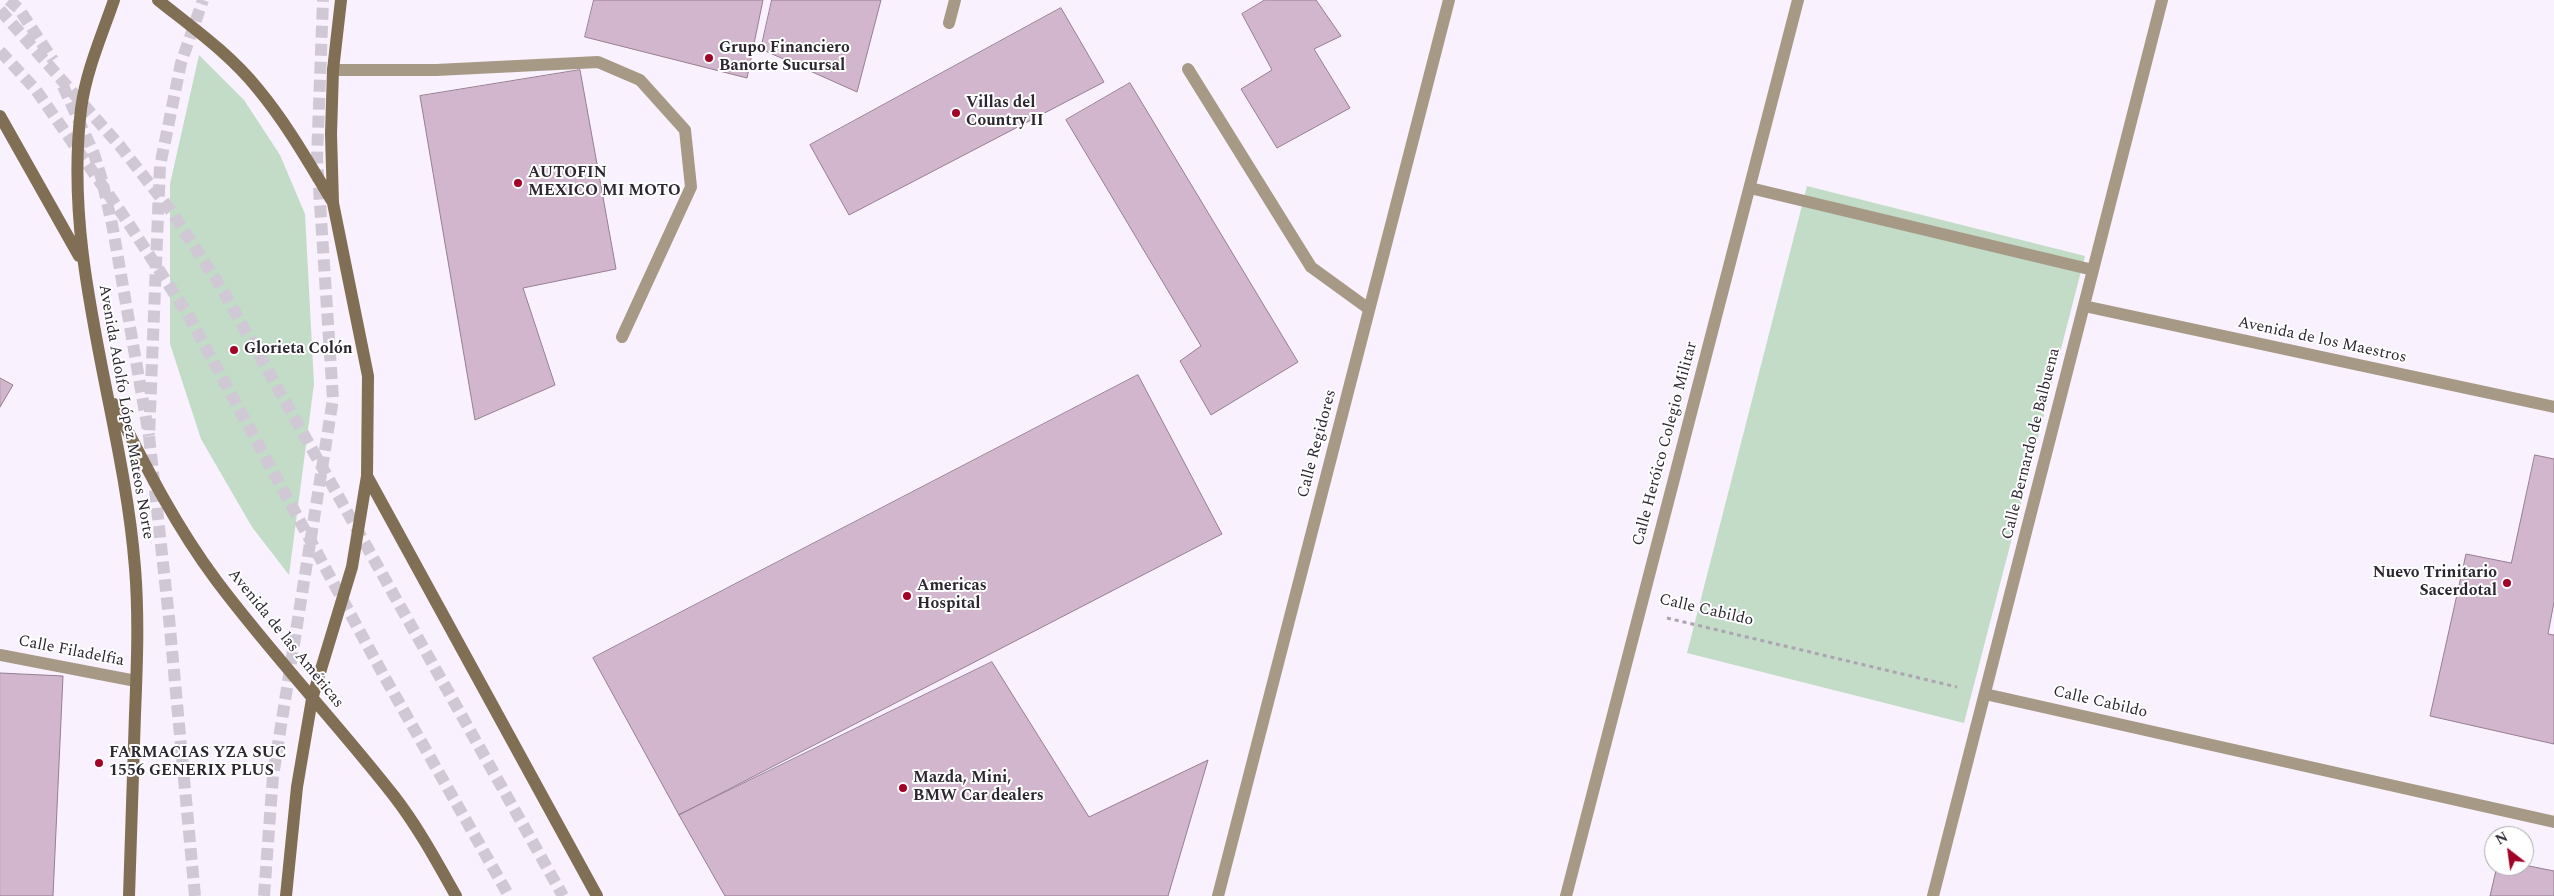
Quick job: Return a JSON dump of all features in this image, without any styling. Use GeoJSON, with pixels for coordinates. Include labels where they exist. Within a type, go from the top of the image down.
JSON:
{"type":"FeatureCollection","features":[{"type":"Feature","properties":{"kind":"main road","name":"Avenida Adolfo López Mateos Norte"},"geometry":{"type":"LineString","coordinates":[[114,0],[95,54],[82,108],[77,182],[82,261],[127,499],[135,570],[136,681],[129,896]]}},
{"type":"Feature","properties":{"kind":"main road"},"geometry":{"type":"LineString","coordinates":[[158,0],[205,36],[258,88],[295,140],[333,204]]}},
{"type":"Feature","properties":{"kind":"main road"},"geometry":{"type":"LineString","coordinates":[[286,896],[297,787],[312,699],[352,567],[367,476],[368,376],[333,204],[331,134],[333,70],[341,0]]}},
{"type":"Feature","properties":{"kind":"main road"},"geometry":{"type":"LineString","coordinates":[[0,116],[82,261]]}},
{"type":"Feature","properties":{"kind":"main road","name":"Avenida de las Américas"},"geometry":{"type":"LineString","coordinates":[[107,390],[148,472],[187,538],[216,580],[394,797],[425,841],[456,896]]}},
{"type":"Feature","properties":{"kind":"main road"},"geometry":{"type":"LineString","coordinates":[[367,476],[597,896]]}},
{"type":"Feature","properties":{"kind":"street"},"geometry":{"type":"LineString","coordinates":[[949,23],[955,0]]}},
{"type":"Feature","properties":{"kind":"street","name":"Calle Regidores"},"geometry":{"type":"LineString","coordinates":[[1218,896],[1449,0]]}},
{"type":"Feature","properties":{"kind":"street","name":"Calle Heróico Colegio Militar"},"geometry":{"type":"LineString","coordinates":[[1566,896],[1798,0]]}},
{"type":"Feature","properties":{"kind":"street","name":"Calle Bernardo de Balbuena"},"geometry":{"type":"LineString","coordinates":[[1933,896],[2162,0]]}},
{"type":"Feature","properties":{"kind":"street"},"geometry":{"type":"LineString","coordinates":[[333,70],[436,70],[598,62],[640,80],[686,130],[691,187],[622,337]]}},
{"type":"Feature","properties":{"kind":"street"},"geometry":{"type":"LineString","coordinates":[[1188,69],[1310,267],[1370,308]]}},
{"type":"Feature","properties":{"kind":"street"},"geometry":{"type":"LineString","coordinates":[[1750,188],[2093,270]]}},
{"type":"Feature","properties":{"kind":"street","name":"Avenida de los Maestros"},"geometry":{"type":"LineString","coordinates":[[2084,306],[2554,407]]}},
{"type":"Feature","properties":{"kind":"street","name":"Calle Filadelfia"},"geometry":{"type":"LineString","coordinates":[[0,654],[136,681]]}},
{"type":"Feature","properties":{"kind":"street","name":"Calle Cabildo"},"geometry":{"type":"LineString","coordinates":[[1985,694],[2554,822]]}},
{"type":"Feature","properties":{"kind":"path","name":"Calle Cabildo"},"geometry":{"type":"LineString","coordinates":[[1639,612],[1985,694]]}},
{"type":"Feature","properties":{"kind":"green space"},"geometry":{"type":"Polygon","coordinates":[[[199,55],[244,100],[280,155],[305,214],[314,384],[289,575],[252,527],[201,439],[170,344],[170,184],[199,55]]]}},
{"type":"Feature","properties":{"kind":"green space"},"geometry":{"type":"Polygon","coordinates":[[[1807,186],[2085,256],[1964,723],[1687,653],[1807,186]]]}},
{"type":"Feature","properties":{"kind":"building","name":"Grupo Financiero Banorte Sucursal"},"geometry":{"type":"Polygon","coordinates":[[[594,0],[763,0],[747,78],[585,37],[594,0]]]}},
{"type":"Feature","properties":{"kind":"building"},"geometry":{"type":"Polygon","coordinates":[[[772,0],[881,0],[857,92],[761,49],[772,0]]]}},
{"type":"Feature","properties":{"kind":"building"},"geometry":{"type":"Polygon","coordinates":[[[1265,0],[1316,0],[1341,36],[1314,49],[1350,108],[1277,148],[1241,89],[1272,70],[1242,14],[1265,0]]]}},
{"type":"Feature","properties":{"kind":"building","name":"Villas del Country II"},"geometry":{"type":"Polygon","coordinates":[[[1061,8],[1104,82],[849,215],[810,145],[1061,8]]]}},
{"type":"Feature","properties":{"kind":"building","name":"AUTOFIN MEXICO MI MOTO"},"geometry":{"type":"Polygon","coordinates":[[[580,70],[616,269],[523,288],[555,385],[475,420],[420,96],[580,70]]]}},
{"type":"Feature","properties":{"kind":"building"},"geometry":{"type":"Polygon","coordinates":[[[1130,83],[1298,362],[1211,415],[1180,361],[1201,346],[1066,120],[1130,83]]]}},
{"type":"Feature","properties":{"kind":"building","name":"Americas Hospital"},"geometry":{"type":"Polygon","coordinates":[[[1138,375],[1222,534],[679,815],[593,658],[1138,375]]]}},
{"type":"Feature","properties":{"kind":"building"},"geometry":{"type":"Polygon","coordinates":[[[0,378],[13,385],[0,407],[0,378]]]}},
{"type":"Feature","properties":{"kind":"building","name":"Nuevo Trinitario Sacerdotal"},"geometry":{"type":"Polygon","coordinates":[[[2535,455],[2554,459],[2554,602],[2548,634],[2554,635],[2554,744],[2430,716],[2466,554],[2511,563],[2535,455]]]}},
{"type":"Feature","properties":{"kind":"building","name":"Mazda, Mini, BMW Car dealers"},"geometry":{"type":"Polygon","coordinates":[[[992,662],[1089,817],[1208,760],[1168,896],[725,896],[679,815],[992,662]]]}},
{"type":"Feature","properties":{"kind":"building"},"geometry":{"type":"Polygon","coordinates":[[[0,673],[63,676],[53,896],[0,896],[0,673]]]}},
{"type":"Feature","properties":{"kind":"building"},"geometry":{"type":"Polygon","coordinates":[[[2534,867],[2554,871],[2554,896],[2490,896],[2495,876],[2534,876],[2534,867]]]}},
{"type":"Feature","properties":{"kind":"tunnel"},"geometry":{"type":"LineString","coordinates":[[9,0],[19,9],[53,60]]}},
{"type":"Feature","properties":{"kind":"tunnel"},"geometry":{"type":"LineString","coordinates":[[195,896],[169,618],[149,436],[160,166],[181,63],[203,0]]}},
{"type":"Feature","properties":{"kind":"tunnel"},"geometry":{"type":"LineString","coordinates":[[264,896],[273,776],[333,399],[317,158],[323,0]]}},
{"type":"Feature","properties":{"kind":"tunnel"},"geometry":{"type":"LineString","coordinates":[[0,10],[120,146],[171,211],[222,289],[563,896]]}},
{"type":"Feature","properties":{"kind":"tunnel"},"geometry":{"type":"LineString","coordinates":[[0,51],[36,90],[127,221],[187,313],[384,676],[509,896]]}},
{"type":"Feature","properties":{"kind":"tunnel"},"geometry":{"type":"LineString","coordinates":[[63,86],[94,154],[102,180],[113,229],[149,436]]}},
{"type":"Feature","properties":{"kind":"place","name":"Grupo Financiero Banorte Sucursal"},"geometry":{"type":"Point","coordinates":[709,58]}},
{"type":"Feature","properties":{"kind":"place","name":"Villas del Country II"},"geometry":{"type":"Point","coordinates":[956,113]}},
{"type":"Feature","properties":{"kind":"place","name":"AUTOFIN MEXICO MI MOTO"},"geometry":{"type":"Point","coordinates":[518,183]}},
{"type":"Feature","properties":{"kind":"place","name":"Glorieta Colón"},"geometry":{"type":"Point","coordinates":[234,350]}},
{"type":"Feature","properties":{"kind":"place","name":"Nuevo Trinitario Sacerdotal"},"geometry":{"type":"Point","coordinates":[2507,583]}},
{"type":"Feature","properties":{"kind":"place","name":"Americas Hospital"},"geometry":{"type":"Point","coordinates":[907,596]}},
{"type":"Feature","properties":{"kind":"place","name":"FARMACIAS YZA SUC 1556 GENERIX PLUS"},"geometry":{"type":"Point","coordinates":[99,763]}},
{"type":"Feature","properties":{"kind":"place","name":"Mazda, Mini, BMW Car dealers"},"geometry":{"type":"Point","coordinates":[903,788]}}]}
